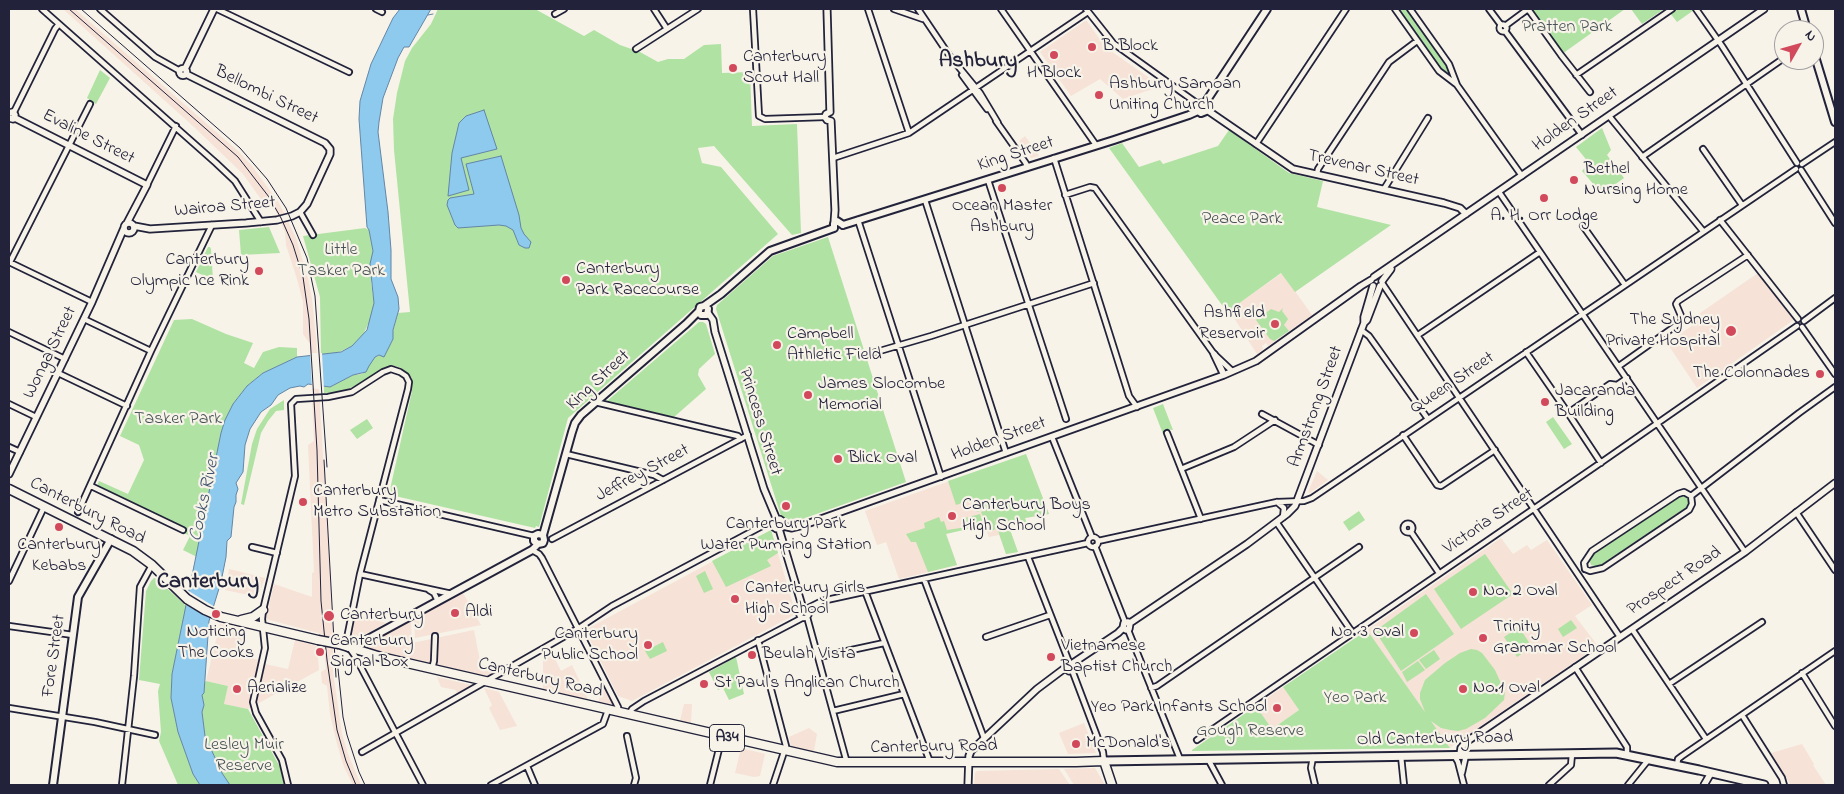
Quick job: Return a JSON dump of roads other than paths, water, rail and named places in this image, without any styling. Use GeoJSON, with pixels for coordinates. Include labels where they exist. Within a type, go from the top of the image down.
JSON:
{"type":"FeatureCollection","features":[{"type":"Feature","properties":{"kind":"highway","name":"Canterbury Road"},"geometry":{"type":"LineString","coordinates":[[9,489],[134,550],[187,599],[200,608],[221,617],[339,644],[368,654],[432,670],[847,764],[1104,761]]}},
{"type":"Feature","properties":{"kind":"highway"},"geometry":{"type":"LineString","coordinates":[[239,621],[253,617],[264,610]]}},
{"type":"Feature","properties":{"kind":"highway"},"geometry":{"type":"LineString","coordinates":[[1104,761],[1112,785]]}},
{"type":"Feature","properties":{"kind":"main road"},"geometry":{"type":"LineString","coordinates":[[1203,105],[1267,9]]}},
{"type":"Feature","properties":{"kind":"main road"},"geometry":{"type":"LineString","coordinates":[[1819,70],[1835,122]]}},
{"type":"Feature","properties":{"kind":"main road","name":"King Street"},"geometry":{"type":"LineString","coordinates":[[543,535],[575,424],[595,402],[686,324],[704,312],[721,294],[774,248],[837,225],[925,200],[1189,116],[1198,111],[1203,113],[1203,105]]}},
{"type":"Feature","properties":{"kind":"main road"},"geometry":{"type":"LineString","coordinates":[[348,648],[359,644],[532,550],[544,541],[543,535],[538,534],[534,536],[534,541],[538,544]]}},
{"type":"Feature","properties":{"kind":"main road","name":"Fore Street"},"geometry":{"type":"LineString","coordinates":[[53,785],[78,598],[111,540]]}},
{"type":"Feature","properties":{"kind":"main road","name":"Old Canterbury Road"},"geometry":{"type":"LineString","coordinates":[[1104,761],[1207,758],[1627,754],[1764,785]]}},
{"type":"Feature","properties":{"kind":"street"},"geometry":{"type":"LineString","coordinates":[[42,9],[176,126],[235,181],[261,222]]}},
{"type":"Feature","properties":{"kind":"street"},"geometry":{"type":"LineString","coordinates":[[100,9],[154,58],[184,71],[216,9],[349,72]]}},
{"type":"Feature","properties":{"kind":"street"},"geometry":{"type":"LineString","coordinates":[[376,9],[382,12]]}},
{"type":"Feature","properties":{"kind":"street"},"geometry":{"type":"LineString","coordinates":[[555,14],[564,9]]}},
{"type":"Feature","properties":{"kind":"street"},"geometry":{"type":"LineString","coordinates":[[654,9],[667,29]]}},
{"type":"Feature","properties":{"kind":"street"},"geometry":{"type":"LineString","coordinates":[[636,49],[698,9]]}},
{"type":"Feature","properties":{"kind":"street"},"geometry":{"type":"LineString","coordinates":[[753,9],[758,116],[765,119],[828,114],[834,117],[831,121],[837,225]]}},
{"type":"Feature","properties":{"kind":"street"},"geometry":{"type":"LineString","coordinates":[[827,9],[828,114]]}},
{"type":"Feature","properties":{"kind":"street"},"geometry":{"type":"LineString","coordinates":[[868,9],[908,133]]}},
{"type":"Feature","properties":{"kind":"street"},"geometry":{"type":"LineString","coordinates":[[894,9],[924,20]]}},
{"type":"Feature","properties":{"kind":"street"},"geometry":{"type":"LineString","coordinates":[[918,9],[1028,167]]}},
{"type":"Feature","properties":{"kind":"street"},"geometry":{"type":"LineString","coordinates":[[1001,9],[1096,145]]}},
{"type":"Feature","properties":{"kind":"street"},"geometry":{"type":"LineString","coordinates":[[1256,144],[1346,9]]}},
{"type":"Feature","properties":{"kind":"street"},"geometry":{"type":"LineString","coordinates":[[1395,9],[1439,71],[1457,85]]}},
{"type":"Feature","properties":{"kind":"street"},"geometry":{"type":"LineString","coordinates":[[1410,9],[1449,64],[1457,85],[1522,176]]}},
{"type":"Feature","properties":{"kind":"street"},"geometry":{"type":"LineString","coordinates":[[1489,9],[1582,135]]}},
{"type":"Feature","properties":{"kind":"street"},"geometry":{"type":"LineString","coordinates":[[1504,27],[1528,9],[1560,55],[1590,92]]}},
{"type":"Feature","properties":{"kind":"street"},"geometry":{"type":"LineString","coordinates":[[1576,75],[1672,9]]}},
{"type":"Feature","properties":{"kind":"street"},"geometry":{"type":"LineString","coordinates":[[1696,9],[1747,84],[1835,223]]}},
{"type":"Feature","properties":{"kind":"street","name":"Holden Street"},"geometry":{"type":"LineString","coordinates":[[781,527],[792,528],[804,525],[1257,363],[1363,288],[1376,283],[1401,257],[1499,192],[1764,9]]}},
{"type":"Feature","properties":{"kind":"street"},"geometry":{"type":"LineString","coordinates":[[833,158],[908,133],[1030,51],[1087,10]]}},
{"type":"Feature","properties":{"kind":"street","name":"Trevenar Street"},"geometry":{"type":"LineString","coordinates":[[1087,10],[1113,43],[1293,168],[1456,206],[1466,214]]}},
{"type":"Feature","properties":{"kind":"street"},"geometry":{"type":"LineString","coordinates":[[11,117],[59,24]]}},
{"type":"Feature","properties":{"kind":"street"},"geometry":{"type":"LineString","coordinates":[[1318,174],[1318,169],[1389,62],[1417,40]]}},
{"type":"Feature","properties":{"kind":"street"},"geometry":{"type":"LineString","coordinates":[[1642,157],[1774,65]]}},
{"type":"Feature","properties":{"kind":"street","name":"Bellombi Street"},"geometry":{"type":"LineString","coordinates":[[184,71],[314,137],[325,143],[330,149],[328,158],[307,204],[300,212]]}},
{"type":"Feature","properties":{"kind":"street"},"geometry":{"type":"LineString","coordinates":[[90,104],[9,262],[92,302]]}},
{"type":"Feature","properties":{"kind":"street"},"geometry":{"type":"LineString","coordinates":[[1609,116],[1703,232]]}},
{"type":"Feature","properties":{"kind":"street","name":"Evaline Street"},"geometry":{"type":"LineString","coordinates":[[11,117],[147,185]]}},
{"type":"Feature","properties":{"kind":"street"},"geometry":{"type":"LineString","coordinates":[[1384,189],[1428,118]]}},
{"type":"Feature","properties":{"kind":"street","name":"Wonga Street"},"geometry":{"type":"LineString","coordinates":[[9,474],[118,245],[129,228],[134,211],[176,126]]}},
{"type":"Feature","properties":{"kind":"street","name":"Queen Street"},"geometry":{"type":"LineString","coordinates":[[1096,544],[1277,502],[1312,498],[1835,142]]}},
{"type":"Feature","properties":{"kind":"street"},"geometry":{"type":"LineString","coordinates":[[1703,149],[1742,204]]}},
{"type":"Feature","properties":{"kind":"street"},"geometry":{"type":"LineString","coordinates":[[1054,158],[1129,396],[1137,407]]}},
{"type":"Feature","properties":{"kind":"street"},"geometry":{"type":"LineString","coordinates":[[988,180],[1066,419]]}},
{"type":"Feature","properties":{"kind":"street"},"geometry":{"type":"LineString","coordinates":[[1065,195],[1090,187],[1095,188],[1214,354],[1229,372]]}},
{"type":"Feature","properties":{"kind":"street"},"geometry":{"type":"LineString","coordinates":[[1499,192],[1745,552]]}},
{"type":"Feature","properties":{"kind":"street"},"geometry":{"type":"LineString","coordinates":[[925,200],[1006,453]]}},
{"type":"Feature","properties":{"kind":"street"},"geometry":{"type":"LineString","coordinates":[[300,212],[313,235]]}},
{"type":"Feature","properties":{"kind":"street","name":"Wairoa Street"},"geometry":{"type":"LineString","coordinates":[[129,228],[150,229],[261,222],[277,220],[300,212]]}},
{"type":"Feature","properties":{"kind":"street"},"geometry":{"type":"LineString","coordinates":[[858,220],[941,477]]}},
{"type":"Feature","properties":{"kind":"street"},"geometry":{"type":"LineString","coordinates":[[1720,220],[1801,320]]}},
{"type":"Feature","properties":{"kind":"street"},"geometry":{"type":"LineString","coordinates":[[78,512],[212,225]]}},
{"type":"Feature","properties":{"kind":"street"},"geometry":{"type":"LineString","coordinates":[[1583,226],[1625,285]]}},
{"type":"Feature","properties":{"kind":"street"},"geometry":{"type":"LineString","coordinates":[[1418,336],[1540,252]]}},
{"type":"Feature","properties":{"kind":"street"},"geometry":{"type":"LineString","coordinates":[[1619,366],[1681,322],[1682,318],[1676,304],[1678,302],[1748,255]]}},
{"type":"Feature","properties":{"kind":"street"},"geometry":{"type":"LineString","coordinates":[[866,355],[1094,283]]}},
{"type":"Feature","properties":{"kind":"street"},"geometry":{"type":"LineString","coordinates":[[1376,283],[1388,292],[1620,637]]}},
{"type":"Feature","properties":{"kind":"street","name":"Armstrong Street"},"geometry":{"type":"LineString","coordinates":[[1298,500],[1361,330],[1367,320],[1376,283]]}},
{"type":"Feature","properties":{"kind":"street"},"geometry":{"type":"LineString","coordinates":[[1835,298],[1796,322],[1835,374]]}},
{"type":"Feature","properties":{"kind":"street","name":"Princess Street"},"geometry":{"type":"LineString","coordinates":[[704,312],[715,332],[775,521]]}},
{"type":"Feature","properties":{"kind":"street"},"geometry":{"type":"LineString","coordinates":[[84,319],[152,351]]}},
{"type":"Feature","properties":{"kind":"street","name":"Victoria Street"},"geometry":{"type":"LineString","coordinates":[[1197,740],[1799,326]]}},
{"type":"Feature","properties":{"kind":"street"},"geometry":{"type":"LineString","coordinates":[[1361,330],[1369,336],[1428,419]]}},
{"type":"Feature","properties":{"kind":"street"},"geometry":{"type":"LineString","coordinates":[[9,332],[64,359]]}},
{"type":"Feature","properties":{"kind":"street"},"geometry":{"type":"LineString","coordinates":[[1526,352],[1601,463]]}},
{"type":"Feature","properties":{"kind":"street"},"geometry":{"type":"LineString","coordinates":[[288,785],[282,760],[253,707],[253,702],[265,648],[264,610],[295,476],[290,408],[294,400],[328,397],[352,392],[388,370],[397,370],[406,376],[408,389],[360,574],[346,643],[355,656],[423,785]]}},
{"type":"Feature","properties":{"kind":"street"},"geometry":{"type":"LineString","coordinates":[[58,373],[127,406]]}},
{"type":"Feature","properties":{"kind":"street"},"geometry":{"type":"LineString","coordinates":[[1568,413],[1610,384],[1617,385],[1627,378]]}},
{"type":"Feature","properties":{"kind":"street"},"geometry":{"type":"LineString","coordinates":[[1691,496],[1732,463],[1835,387]]}},
{"type":"Feature","properties":{"kind":"street"},"geometry":{"type":"LineString","coordinates":[[595,402],[738,436],[741,439]]}},
{"type":"Feature","properties":{"kind":"street"},"geometry":{"type":"LineString","coordinates":[[9,404],[36,417]]}},
{"type":"Feature","properties":{"kind":"street"},"geometry":{"type":"LineString","coordinates":[[1262,414],[1318,444]]}},
{"type":"Feature","properties":{"kind":"street"},"geometry":{"type":"LineString","coordinates":[[1181,469],[1234,447],[1275,420]]}},
{"type":"Feature","properties":{"kind":"street"},"geometry":{"type":"LineString","coordinates":[[1167,433],[1201,519]]}},
{"type":"Feature","properties":{"kind":"street","name":"Jeffrey Street"},"geometry":{"type":"LineString","coordinates":[[552,539],[748,435]]}},
{"type":"Feature","properties":{"kind":"street"},"geometry":{"type":"LineString","coordinates":[[1403,435],[1437,485],[1441,486],[1495,450]]}},
{"type":"Feature","properties":{"kind":"street"},"geometry":{"type":"LineString","coordinates":[[1052,437],[1092,537],[1096,538],[1096,544],[1126,626],[1180,759]]}},
{"type":"Feature","properties":{"kind":"street"},"geometry":{"type":"LineString","coordinates":[[9,446],[20,452]]}},
{"type":"Feature","properties":{"kind":"street"},"geometry":{"type":"LineString","coordinates":[[566,454],[654,475],[663,480]]}},
{"type":"Feature","properties":{"kind":"street","name":"Prospect Road"},"geometry":{"type":"LineString","coordinates":[[1460,755],[1460,748],[1466,742],[1745,552],[1835,482]]}},
{"type":"Feature","properties":{"kind":"street"},"geometry":{"type":"LineString","coordinates":[[91,486],[183,530]]}},
{"type":"Feature","properties":{"kind":"street"},"geometry":{"type":"LineString","coordinates":[[1684,492],[1693,499],[1689,510],[1604,568],[1590,571],[1586,568],[1584,563],[1592,550],[1678,494],[1684,492]]}},
{"type":"Feature","properties":{"kind":"street"},"geometry":{"type":"LineString","coordinates":[[379,500],[534,536]]}},
{"type":"Feature","properties":{"kind":"street"},"geometry":{"type":"LineString","coordinates":[[968,785],[970,753],[1037,689],[1283,518],[1292,510],[1298,500]]}},
{"type":"Feature","properties":{"kind":"street"},"geometry":{"type":"LineString","coordinates":[[1277,502],[1284,510],[1283,518]]}},
{"type":"Feature","properties":{"kind":"street"},"geometry":{"type":"LineString","coordinates":[[9,581],[44,507]]}},
{"type":"Feature","properties":{"kind":"street"},"geometry":{"type":"LineString","coordinates":[[1796,512],[1835,569]]}},
{"type":"Feature","properties":{"kind":"street"},"geometry":{"type":"LineString","coordinates":[[362,752],[579,628],[629,597],[764,525],[775,521],[782,521],[781,527],[804,613],[819,657],[847,764]]}},
{"type":"Feature","properties":{"kind":"street"},"geometry":{"type":"LineString","coordinates":[[1276,522],[1352,632]]}},
{"type":"Feature","properties":{"kind":"street"},"geometry":{"type":"LineString","coordinates":[[1411,532],[1439,573]]}},
{"type":"Feature","properties":{"kind":"street"},"geometry":{"type":"LineString","coordinates":[[1088,544],[1088,540],[1092,537]]}},
{"type":"Feature","properties":{"kind":"street"},"geometry":{"type":"LineString","coordinates":[[629,715],[638,704],[794,621],[822,601],[1028,556],[1096,544]]}},
{"type":"Feature","properties":{"kind":"street"},"geometry":{"type":"LineString","coordinates":[[252,547],[277,553]]}},
{"type":"Feature","properties":{"kind":"street"},"geometry":{"type":"LineString","coordinates":[[1152,688],[1359,547]]}},
{"type":"Feature","properties":{"kind":"street"},"geometry":{"type":"LineString","coordinates":[[532,550],[541,556],[618,706],[618,712]]}},
{"type":"Feature","properties":{"kind":"street"},"geometry":{"type":"LineString","coordinates":[[1028,556],[1103,752],[1104,761]]}},
{"type":"Feature","properties":{"kind":"street"},"geometry":{"type":"LineString","coordinates":[[122,785],[129,729],[140,588],[152,565]]}},
{"type":"Feature","properties":{"kind":"street"},"geometry":{"type":"LineString","coordinates":[[1578,574],[1586,568]]}},
{"type":"Feature","properties":{"kind":"street"},"geometry":{"type":"LineString","coordinates":[[360,574],[452,594]]}},
{"type":"Feature","properties":{"kind":"street"},"geometry":{"type":"LineString","coordinates":[[924,579],[984,738]]}},
{"type":"Feature","properties":{"kind":"street"},"geometry":{"type":"LineString","coordinates":[[428,589],[434,593],[438,601]]}},
{"type":"Feature","properties":{"kind":"street"},"geometry":{"type":"LineString","coordinates":[[865,591],[930,763]]}},
{"type":"Feature","properties":{"kind":"street"},"geometry":{"type":"LineString","coordinates":[[986,636],[1050,615]]}},
{"type":"Feature","properties":{"kind":"street"},"geometry":{"type":"LineString","coordinates":[[1669,684],[1762,622]]}},
{"type":"Feature","properties":{"kind":"street"},"geometry":{"type":"LineString","coordinates":[[9,626],[73,635]]}},
{"type":"Feature","properties":{"kind":"street"},"geometry":{"type":"LineString","coordinates":[[1632,629],[1706,739]]}},
{"type":"Feature","properties":{"kind":"street"},"geometry":{"type":"LineString","coordinates":[[432,670],[435,636]]}},
{"type":"Feature","properties":{"kind":"street"},"geometry":{"type":"LineString","coordinates":[[758,640],[786,746],[773,785]]}},
{"type":"Feature","properties":{"kind":"street"},"geometry":{"type":"LineString","coordinates":[[819,657],[884,643]]}},
{"type":"Feature","properties":{"kind":"street"},"geometry":{"type":"LineString","coordinates":[[1677,765],[1679,758],[1835,651]]}},
{"type":"Feature","properties":{"kind":"street"},"geometry":{"type":"LineString","coordinates":[[1575,667],[1627,746],[1627,754]]}},
{"type":"Feature","properties":{"kind":"street"},"geometry":{"type":"LineString","coordinates":[[1802,674],[1835,726]]}},
{"type":"Feature","properties":{"kind":"street"},"geometry":{"type":"LineString","coordinates":[[833,711],[904,694]]}},
{"type":"Feature","properties":{"kind":"street"},"geometry":{"type":"LineString","coordinates":[[9,708],[62,716],[155,735]]}},
{"type":"Feature","properties":{"kind":"street"},"geometry":{"type":"LineString","coordinates":[[491,785],[603,724],[608,710]]}},
{"type":"Feature","properties":{"kind":"street"},"geometry":{"type":"LineString","coordinates":[[1742,715],[1783,779],[1784,785]]}},
{"type":"Feature","properties":{"kind":"street"},"geometry":{"type":"LineString","coordinates":[[627,736],[636,778],[634,785]]}},
{"type":"Feature","properties":{"kind":"street"},"geometry":{"type":"LineString","coordinates":[[710,785],[722,737]]}},
{"type":"Feature","properties":{"kind":"street"},"geometry":{"type":"LineString","coordinates":[[1548,785],[1571,765],[1572,754]]}},
{"type":"Feature","properties":{"kind":"street"},"geometry":{"type":"LineString","coordinates":[[1460,755],[1464,785]]}},
{"type":"Feature","properties":{"kind":"street"},"geometry":{"type":"LineString","coordinates":[[1460,755],[1462,774]]}},
{"type":"Feature","properties":{"kind":"street"},"geometry":{"type":"LineString","coordinates":[[1401,756],[1404,785]]}},
{"type":"Feature","properties":{"kind":"street"},"geometry":{"type":"LineString","coordinates":[[1313,757],[1311,765],[1315,785]]}},
{"type":"Feature","properties":{"kind":"street"},"geometry":{"type":"LineString","coordinates":[[1207,758],[1222,785]]}},
{"type":"Feature","properties":{"kind":"street"},"geometry":{"type":"LineString","coordinates":[[1628,785],[1650,759]]}},
{"type":"Feature","properties":{"kind":"street"},"geometry":{"type":"LineString","coordinates":[[527,766],[534,785]]}},
{"type":"Feature","properties":{"kind":"street"},"geometry":{"type":"LineString","coordinates":[[1704,785],[1711,773]]}},
{"type":"Feature","properties":{"kind":"water","name":"Cooks River"},"geometry":{"type":"Polygon","coordinates":[[[400,9],[431,9],[409,47],[404,47],[398,58],[383,98],[379,122],[378,132],[391,250],[391,279],[398,297],[399,309],[393,330],[393,339],[384,357],[379,355],[375,357],[366,372],[353,375],[330,387],[308,384],[304,387],[290,388],[278,395],[271,405],[261,412],[250,429],[245,445],[243,472],[236,483],[238,489],[231,537],[227,541],[221,582],[209,621],[204,693],[202,695],[205,736],[222,773],[230,785],[200,785],[193,774],[178,732],[171,698],[172,674],[221,433],[233,404],[247,386],[263,373],[297,357],[341,352],[352,346],[367,330],[374,303],[370,264],[373,251],[367,227],[359,119],[360,101],[371,64],[393,18],[400,9]]]}},
{"type":"Feature","properties":{"kind":"water"},"geometry":{"type":"Polygon","coordinates":[[[484,110],[497,149],[461,158],[469,190],[448,196],[452,153],[459,123],[466,116],[484,110]]]}},
{"type":"Feature","properties":{"kind":"water"},"geometry":{"type":"Polygon","coordinates":[[[501,156],[519,215],[521,228],[531,242],[529,248],[519,245],[513,230],[506,226],[458,228],[447,205],[450,198],[474,194],[466,164],[501,156]]]}},
{"type":"Feature","properties":{"kind":"waterway"},"geometry":{"type":"LineString","coordinates":[[428,15],[433,14]]}},
{"type":"Feature","properties":{"kind":"railway"},"geometry":{"type":"LineString","coordinates":[[69,9],[238,157],[269,197],[293,245],[303,277],[309,319],[317,450],[321,601],[327,660],[337,730],[346,761],[356,785]]}},
{"type":"Feature","properties":{"kind":"railway"},"geometry":{"type":"LineString","coordinates":[[81,9],[240,148],[267,179],[286,208],[307,258],[315,296],[327,467]]}},
{"type":"Feature","properties":{"kind":"railway"},"geometry":{"type":"LineString","coordinates":[[324,460],[336,677]]}},
{"type":"Feature","properties":{"kind":"railway"},"geometry":{"type":"LineString","coordinates":[[338,669],[343,717],[347,735],[365,785]]}},
{"type":"Feature","properties":{"kind":"place","name":"B Block"},"geometry":{"type":"Point","coordinates":[1092,47]}},
{"type":"Feature","properties":{"kind":"place","name":"H Block"},"geometry":{"type":"Point","coordinates":[1054,55]}},
{"type":"Feature","properties":{"kind":"place","name":"Canterbury Scout Hall"},"geometry":{"type":"Point","coordinates":[733,68]}},
{"type":"Feature","properties":{"kind":"place","name":"Ashbury Samoan Uniting Church"},"geometry":{"type":"Point","coordinates":[1099,95]}},
{"type":"Feature","properties":{"kind":"place","name":"Bethel Nursing Home"},"geometry":{"type":"Point","coordinates":[1574,180]}},
{"type":"Feature","properties":{"kind":"place","name":"Ocean Master Ashbury"},"geometry":{"type":"Point","coordinates":[1002,188]}},
{"type":"Feature","properties":{"kind":"place","name":"A. H. Orr Lodge"},"geometry":{"type":"Point","coordinates":[1544,198]}},
{"type":"Feature","properties":{"kind":"place","name":"Canterbury Olympic Ice Rink"},"geometry":{"type":"Point","coordinates":[259,271]}},
{"type":"Feature","properties":{"kind":"place","name":"Canterbury Park Racecourse"},"geometry":{"type":"Point","coordinates":[566,280]}},
{"type":"Feature","properties":{"kind":"place","name":"Ashfield Reservoir"},"geometry":{"type":"Point","coordinates":[1275,324]}},
{"type":"Feature","properties":{"kind":"place","name":"The Sydney Private Hospital"},"geometry":{"type":"Point","coordinates":[1731,331]}},
{"type":"Feature","properties":{"kind":"place","name":"Campbell Athletic Field"},"geometry":{"type":"Point","coordinates":[777,345]}},
{"type":"Feature","properties":{"kind":"place","name":"The Colonnades"},"geometry":{"type":"Point","coordinates":[1820,374]}},
{"type":"Feature","properties":{"kind":"place","name":"James Slocombe Memorial"},"geometry":{"type":"Point","coordinates":[808,395]}},
{"type":"Feature","properties":{"kind":"place","name":"Jacaranda Building"},"geometry":{"type":"Point","coordinates":[1545,402]}},
{"type":"Feature","properties":{"kind":"place","name":"Blick Oval"},"geometry":{"type":"Point","coordinates":[838,459]}},
{"type":"Feature","properties":{"kind":"place","name":"Canterbury Metro Substation"},"geometry":{"type":"Point","coordinates":[303,502]}},
{"type":"Feature","properties":{"kind":"place","name":"Canterbury Park Water Pumping Station"},"geometry":{"type":"Point","coordinates":[786,506]}},
{"type":"Feature","properties":{"kind":"place","name":"Canterbury Boys High School"},"geometry":{"type":"Point","coordinates":[952,516]}},
{"type":"Feature","properties":{"kind":"place","name":"Canterbury Kebabs"},"geometry":{"type":"Point","coordinates":[59,527]}},
{"type":"Feature","properties":{"kind":"place","name":"No. 2 Oval"},"geometry":{"type":"Point","coordinates":[1473,592]}},
{"type":"Feature","properties":{"kind":"place","name":"Canterbury Girls High School"},"geometry":{"type":"Point","coordinates":[735,599]}},
{"type":"Feature","properties":{"kind":"place","name":"Aldi"},"geometry":{"type":"Point","coordinates":[455,613]}},
{"type":"Feature","properties":{"kind":"place","name":"Noticing The Cooks"},"geometry":{"type":"Point","coordinates":[216,614]}},
{"type":"Feature","properties":{"kind":"place","name":"Canterbury"},"geometry":{"type":"Point","coordinates":[329,616]}},
{"type":"Feature","properties":{"kind":"place","name":"No. 3 Oval"},"geometry":{"type":"Point","coordinates":[1414,633]}},
{"type":"Feature","properties":{"kind":"place","name":"Trinity Grammar School"},"geometry":{"type":"Point","coordinates":[1483,638]}},
{"type":"Feature","properties":{"kind":"place","name":"Canterbury Public School"},"geometry":{"type":"Point","coordinates":[648,645]}},
{"type":"Feature","properties":{"kind":"place","name":"Canterbury Signal Box"},"geometry":{"type":"Point","coordinates":[320,652]}},
{"type":"Feature","properties":{"kind":"place","name":"Beulah Vista"},"geometry":{"type":"Point","coordinates":[752,655]}},
{"type":"Feature","properties":{"kind":"place","name":"Vietnamese Baptist Church"},"geometry":{"type":"Point","coordinates":[1051,657]}},
{"type":"Feature","properties":{"kind":"place","name":"St Paul's Anglican Church"},"geometry":{"type":"Point","coordinates":[704,684]}},
{"type":"Feature","properties":{"kind":"place","name":"Aerialize"},"geometry":{"type":"Point","coordinates":[237,689]}},
{"type":"Feature","properties":{"kind":"place","name":"No.1 Oval"},"geometry":{"type":"Point","coordinates":[1463,689]}},
{"type":"Feature","properties":{"kind":"place","name":"Yeo Park Infants School"},"geometry":{"type":"Point","coordinates":[1277,708]}},
{"type":"Feature","properties":{"kind":"place","name":"McDonald's"},"geometry":{"type":"Point","coordinates":[1076,744]}},
{"type":"Feature","properties":{"kind":"district","name":"Ashbury"},"geometry":{"type":"Point","coordinates":[978,62]}},
{"type":"Feature","properties":{"kind":"district","name":"Canterbury"},"geometry":{"type":"Point","coordinates":[208,583]}},
{"type":"Feature","properties":{"kind":"park label","name":"Pratten Park"},"geometry":{"type":"Point","coordinates":[1567,28]}},
{"type":"Feature","properties":{"kind":"park label","name":"Peace Park"},"geometry":{"type":"Point","coordinates":[1242,220]}},
{"type":"Feature","properties":{"kind":"park label","name":"Little Tasker Park"},"geometry":{"type":"Point","coordinates":[341,261]}},
{"type":"Feature","properties":{"kind":"park label","name":"Tasker Park"},"geometry":{"type":"Point","coordinates":[178,420]}},
{"type":"Feature","properties":{"kind":"park label","name":"Yeo Park"},"geometry":{"type":"Point","coordinates":[1355,699]}},
{"type":"Feature","properties":{"kind":"park label","name":"Gough Reserve"},"geometry":{"type":"Point","coordinates":[1250,732]}},
{"type":"Feature","properties":{"kind":"park label","name":"Lesley Muir Reserve"},"geometry":{"type":"Point","coordinates":[244,756]}}]}
